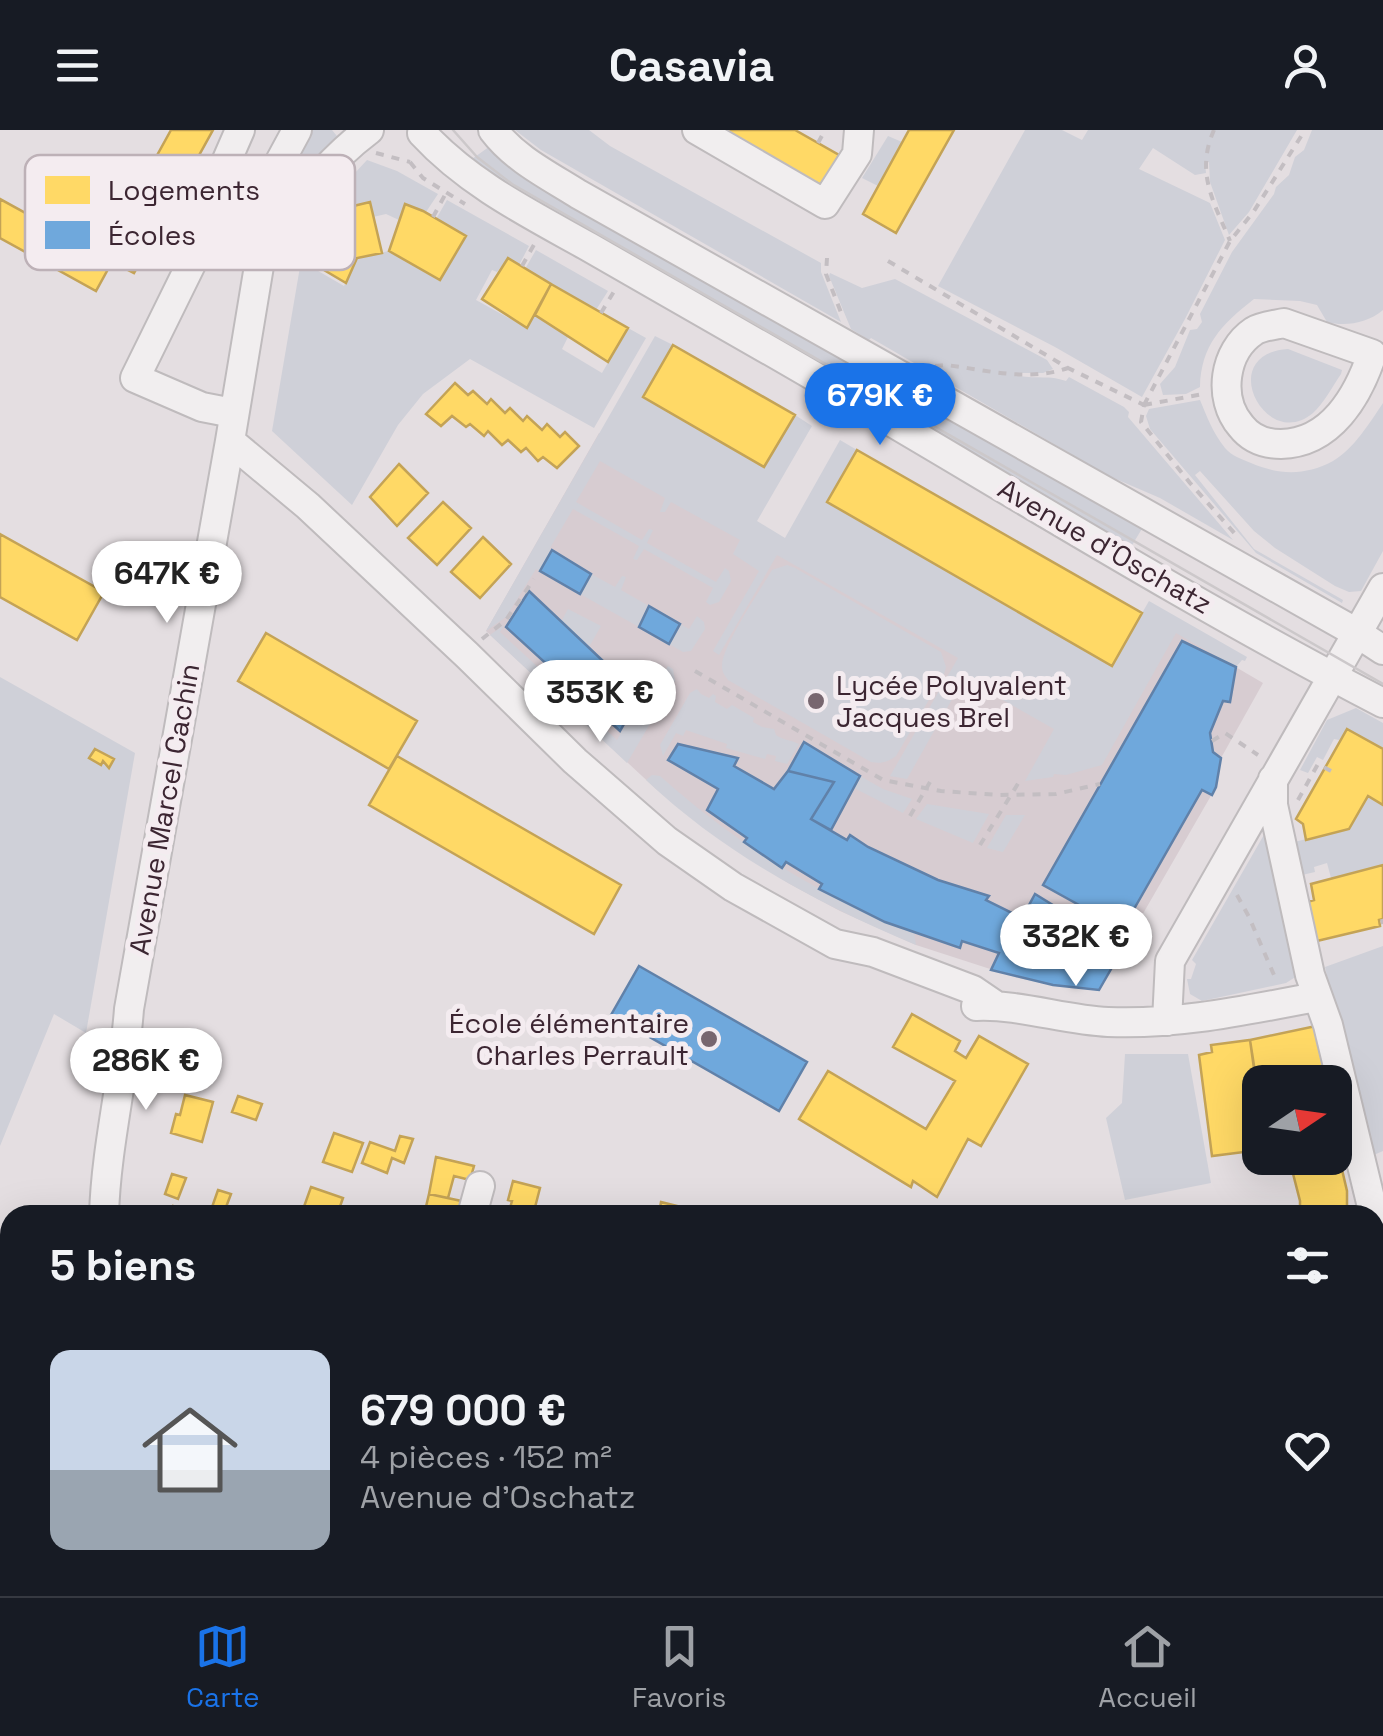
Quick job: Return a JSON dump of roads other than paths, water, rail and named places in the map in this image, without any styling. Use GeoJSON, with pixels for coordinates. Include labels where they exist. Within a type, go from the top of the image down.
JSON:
{"type":"FeatureCollection","features":[{"type":"Feature","properties":{"kind":"street"},"geometry":{"type":"LineString","coordinates":[[229,155],[240,130]]}},
{"type":"Feature","properties":{"kind":"street","name":"Avenue Marcel Cachin"},"geometry":{"type":"LineString","coordinates":[[284,155],[296,130]]}},
{"type":"Feature","properties":{"kind":"street","name":"Avenue Marcel Cachin"},"geometry":{"type":"LineString","coordinates":[[341,155],[369,130]]}},
{"type":"Feature","properties":{"kind":"street","name":"Avenue d'Oschatz"},"geometry":{"type":"LineString","coordinates":[[493,130],[516,156],[578,194],[1383,650]]}},
{"type":"Feature","properties":{"kind":"street"},"geometry":{"type":"LineString","coordinates":[[697,130],[825,204],[857,154],[858,130]]}},
{"type":"Feature","properties":{"kind":"street","name":"Avenue d'Oschatz"},"geometry":{"type":"LineString","coordinates":[[420,131],[446,158],[490,190],[1383,703]]}},
{"type":"Feature","properties":{"kind":"street"},"geometry":{"type":"LineString","coordinates":[[188,270],[135,378],[202,406],[232,427],[308,506],[576,761],[666,840],[733,887],[834,944],[872,952],[973,990],[995,1005],[1105,1022],[1167,1021],[1316,997]]}},
{"type":"Feature","properties":{"kind":"street","name":"Avenue Marcel Cachin"},"geometry":{"type":"LineString","coordinates":[[104,1205],[129,1009],[258,270]]}},
{"type":"Feature","properties":{"kind":"street"},"geometry":{"type":"LineString","coordinates":[[1284,323],[1378,349],[1342,413],[1329,427],[1300,444],[1264,444],[1241,428],[1226,390],[1226,372],[1238,347],[1256,330],[1284,323]]}},
{"type":"Feature","properties":{"kind":"street"},"geometry":{"type":"LineString","coordinates":[[1167,1021],[1170,961],[1221,870],[1268,768],[1334,678],[1383,588]]}},
{"type":"Feature","properties":{"kind":"street"},"geometry":{"type":"LineString","coordinates":[[1268,768],[1316,997],[1328,1026],[1371,1205]]}},
{"type":"Feature","properties":{"kind":"street","name":"Avenue Marcel Cachin"},"geometry":{"type":"LineString","coordinates":[[86,1205],[108,1054],[129,1009]]}},
{"type":"Feature","properties":{"kind":"street"},"geometry":{"type":"LineString","coordinates":[[475,1205],[480,1186]]}},
{"type":"Feature","properties":{"kind":"tram line"},"geometry":{"type":"LineString","coordinates":[[453,130],[477,157],[512,184],[1383,684]]}},
{"type":"Feature","properties":{"kind":"place","name":"Lycée Polyvalent Jacques Brel"},"geometry":{"type":"Point","coordinates":[816,701]}},
{"type":"Feature","properties":{"kind":"place","name":"École élémentaire Charles Perrault"},"geometry":{"type":"Point","coordinates":[709,1039]}}]}
